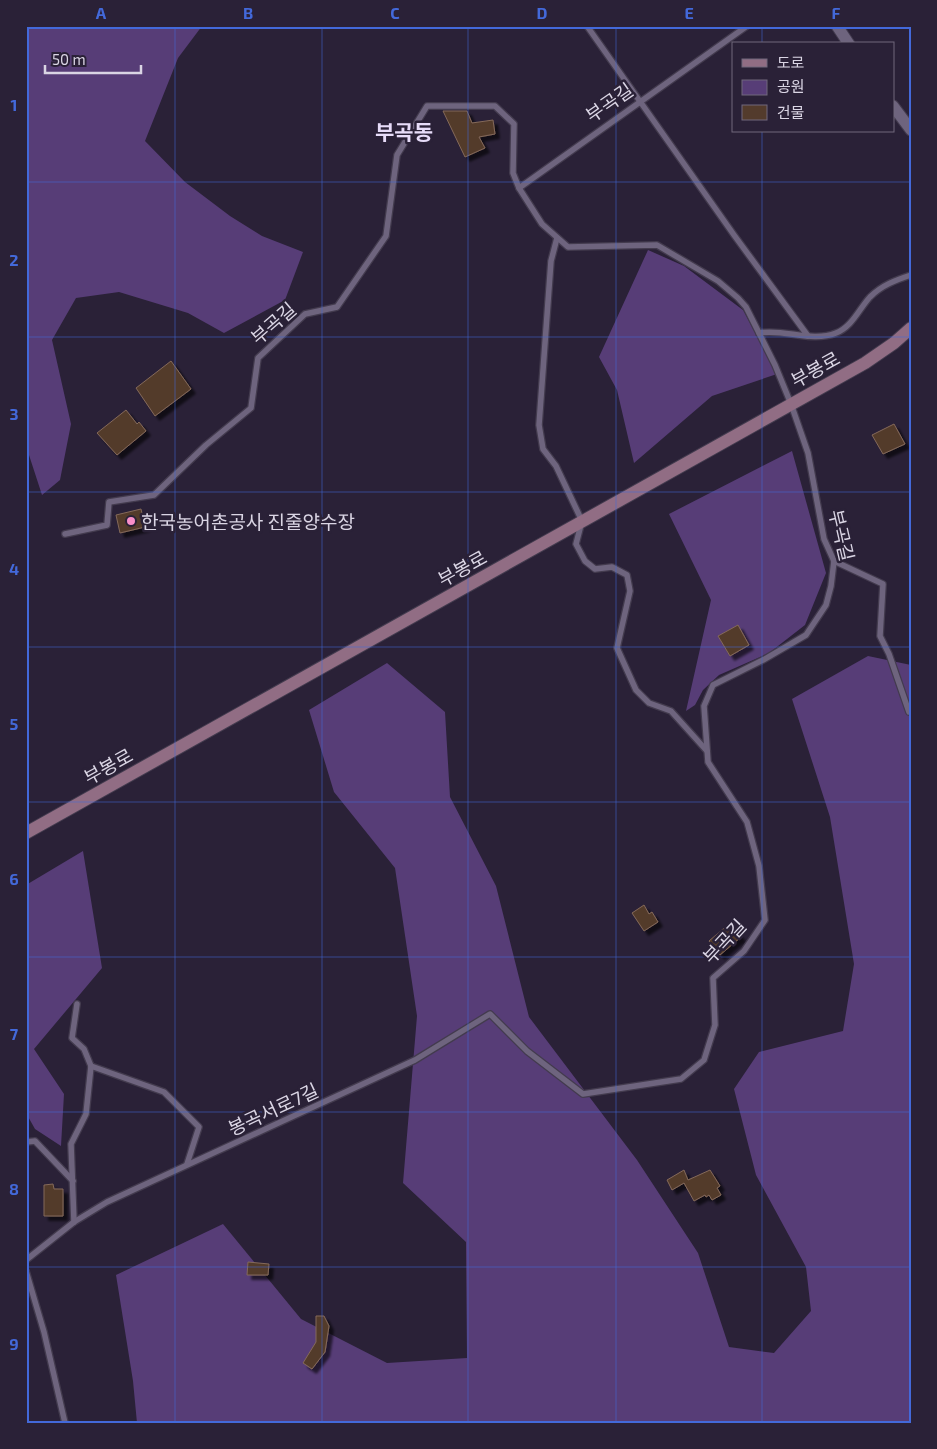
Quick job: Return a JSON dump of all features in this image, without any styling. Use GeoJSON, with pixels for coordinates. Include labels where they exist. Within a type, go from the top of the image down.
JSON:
{"type":"FeatureCollection","features":[{"type":"Feature","properties":{"kind":"street"},"geometry":{"type":"LineString","coordinates":[[837,26],[848,42]]}},
{"type":"Feature","properties":{"kind":"street"},"geometry":{"type":"LineString","coordinates":[[894,107],[911,130]]}},
{"type":"Feature","properties":{"kind":"street","name":"부봉로"},"geometry":{"type":"LineString","coordinates":[[26,833],[865,362],[894,343],[911,328]]}},
{"type":"Feature","properties":{"kind":"lane"},"geometry":{"type":"LineString","coordinates":[[587,26],[734,235],[808,336]]}},
{"type":"Feature","properties":{"kind":"lane","name":"부곡길"},"geometry":{"type":"LineString","coordinates":[[519,188],[747,26]]}},
{"type":"Feature","properties":{"kind":"lane","name":"부곡길"},"geometry":{"type":"LineString","coordinates":[[65,534],[107,526],[109,502],[154,495],[206,445],[251,408],[258,358],[305,314],[337,307],[386,236],[397,155],[426,106],[495,106],[514,124],[513,173],[519,188],[542,224],[568,247],[657,245],[718,281],[738,298],[746,307],[759,332],[791,404],[808,453],[824,539],[834,561],[826,606],[806,634],[764,660],[713,685],[704,706],[708,762],[747,822],[759,866],[765,920],[744,951],[712,978],[715,1025],[704,1060],[681,1080],[583,1094],[527,1051]]}},
{"type":"Feature","properties":{"kind":"lane"},"geometry":{"type":"LineString","coordinates":[[557,238],[551,261],[539,425],[543,448],[556,466],[582,522]]}},
{"type":"Feature","properties":{"kind":"lane"},"geometry":{"type":"LineString","coordinates":[[759,332],[780,332],[808,336],[832,335],[842,330],[852,321],[876,292],[889,283],[911,275]]}},
{"type":"Feature","properties":{"kind":"lane","name":"부곡길"},"geometry":{"type":"LineString","coordinates":[[582,522],[576,544],[585,560],[595,569],[612,567],[627,575],[630,591],[617,648],[636,690],[649,703],[671,712],[707,751]]}},
{"type":"Feature","properties":{"kind":"lane"},"geometry":{"type":"LineString","coordinates":[[834,561],[883,584],[880,636],[889,654],[909,712]]}},
{"type":"Feature","properties":{"kind":"lane"},"geometry":{"type":"LineString","coordinates":[[74,1222],[72,1144],[86,1114],[91,1066],[84,1049],[72,1038],[77,1004]]}},
{"type":"Feature","properties":{"kind":"lane","name":"봉곡서로7길"},"geometry":{"type":"LineString","coordinates":[[26,1260],[74,1222],[107,1202],[415,1060],[490,1014],[527,1051]]}},
{"type":"Feature","properties":{"kind":"lane"},"geometry":{"type":"LineString","coordinates":[[91,1066],[164,1092],[199,1127],[187,1164]]}},
{"type":"Feature","properties":{"kind":"lane"},"geometry":{"type":"LineString","coordinates":[[26,1142],[35,1141],[73,1181]]}},
{"type":"Feature","properties":{"kind":"lane"},"geometry":{"type":"LineString","coordinates":[[26,1271],[44,1332],[65,1423]]}},
{"type":"Feature","properties":{"kind":"green space"},"geometry":{"type":"Polygon","coordinates":[[[26,26],[202,26],[178,58],[145,141],[185,182],[230,216],[262,236],[303,252],[285,300],[224,333],[188,313],[119,292],[76,298],[52,340],[71,424],[60,480],[42,495],[29,455],[26,454],[26,26]]]}},
{"type":"Feature","properties":{"kind":"green space"},"geometry":{"type":"Polygon","coordinates":[[[648,250],[684,266],[743,310],[777,374],[712,396],[634,463],[617,390],[599,357],[648,250]]]}},
{"type":"Feature","properties":{"kind":"green space"},"geometry":{"type":"Polygon","coordinates":[[[792,451],[826,573],[805,625],[769,653],[719,675],[703,690],[695,705],[686,711],[711,600],[669,514],[792,451]]]}},
{"type":"Feature","properties":{"kind":"green space"},"geometry":{"type":"Polygon","coordinates":[[[868,656],[911,665],[911,1423],[137,1423],[133,1381],[116,1275],[223,1224],[301,1319],[387,1363],[467,1358],[466,1242],[403,1183],[417,1016],[395,868],[334,792],[309,710],[387,663],[445,712],[450,797],[496,886],[529,1017],[637,1160],[698,1253],[729,1347],[774,1353],[811,1311],[806,1267],[756,1175],[734,1089],[759,1052],[843,1031],[854,964],[830,817],[792,699],[868,656]]]}},
{"type":"Feature","properties":{"kind":"green space"},"geometry":{"type":"Polygon","coordinates":[[[83,851],[102,968],[34,1049],[64,1094],[61,1146],[35,1129],[26,1113],[26,885],[83,851]]]}},
{"type":"Feature","properties":{"kind":"building"},"geometry":{"type":"Polygon","coordinates":[[[443,111],[467,111],[472,123],[493,120],[495,134],[479,137],[485,148],[465,157],[443,111]]]}},
{"type":"Feature","properties":{"kind":"building"},"geometry":{"type":"Polygon","coordinates":[[[171,361],[191,389],[155,416],[136,388],[171,361]]]}},
{"type":"Feature","properties":{"kind":"building"},"geometry":{"type":"Polygon","coordinates":[[[126,410],[137,424],[139,422],[146,431],[117,455],[97,433],[126,410]]]}},
{"type":"Feature","properties":{"kind":"building"},"geometry":{"type":"Polygon","coordinates":[[[894,424],[905,444],[883,454],[872,435],[894,424]]]}},
{"type":"Feature","properties":{"kind":"building","name":"한국농어촌공사 진줄양수장"},"geometry":{"type":"Polygon","coordinates":[[[141,509],[145,527],[120,533],[116,515],[141,509]]]}},
{"type":"Feature","properties":{"kind":"building"},"geometry":{"type":"Polygon","coordinates":[[[738,625],[749,645],[730,656],[718,636],[738,625]]]}},
{"type":"Feature","properties":{"kind":"building"},"geometry":{"type":"Polygon","coordinates":[[[644,905],[649,914],[652,912],[658,922],[644,931],[632,913],[644,905]]]}},
{"type":"Feature","properties":{"kind":"building"},"geometry":{"type":"Polygon","coordinates":[[[730,923],[741,937],[720,955],[709,941],[730,923]]]}},
{"type":"Feature","properties":{"kind":"building"},"geometry":{"type":"Polygon","coordinates":[[[684,1170],[688,1180],[710,1170],[720,1186],[717,1188],[721,1195],[712,1200],[709,1195],[706,1197],[705,1195],[694,1201],[684,1183],[672,1190],[667,1180],[684,1170]]]}},
{"type":"Feature","properties":{"kind":"building"},"geometry":{"type":"Polygon","coordinates":[[[53,1184],[54,1189],[63,1189],[63,1216],[44,1216],[44,1185],[53,1184]]]}},
{"type":"Feature","properties":{"kind":"building"},"geometry":{"type":"Polygon","coordinates":[[[248,1262],[269,1264],[268,1275],[247,1275],[248,1262]]]}},
{"type":"Feature","properties":{"kind":"building"},"geometry":{"type":"Polygon","coordinates":[[[316,1316],[324,1316],[329,1326],[325,1352],[312,1369],[303,1363],[316,1342],[316,1316]]]}},
{"type":"Feature","properties":{"kind":"place","name":"한국농어촌공사 진줄양수장"},"geometry":{"type":"Point","coordinates":[131,521]}},
{"type":"Feature","properties":{"kind":"district","name":"부곡동"},"geometry":{"type":"Point","coordinates":[404,131]}}]}
